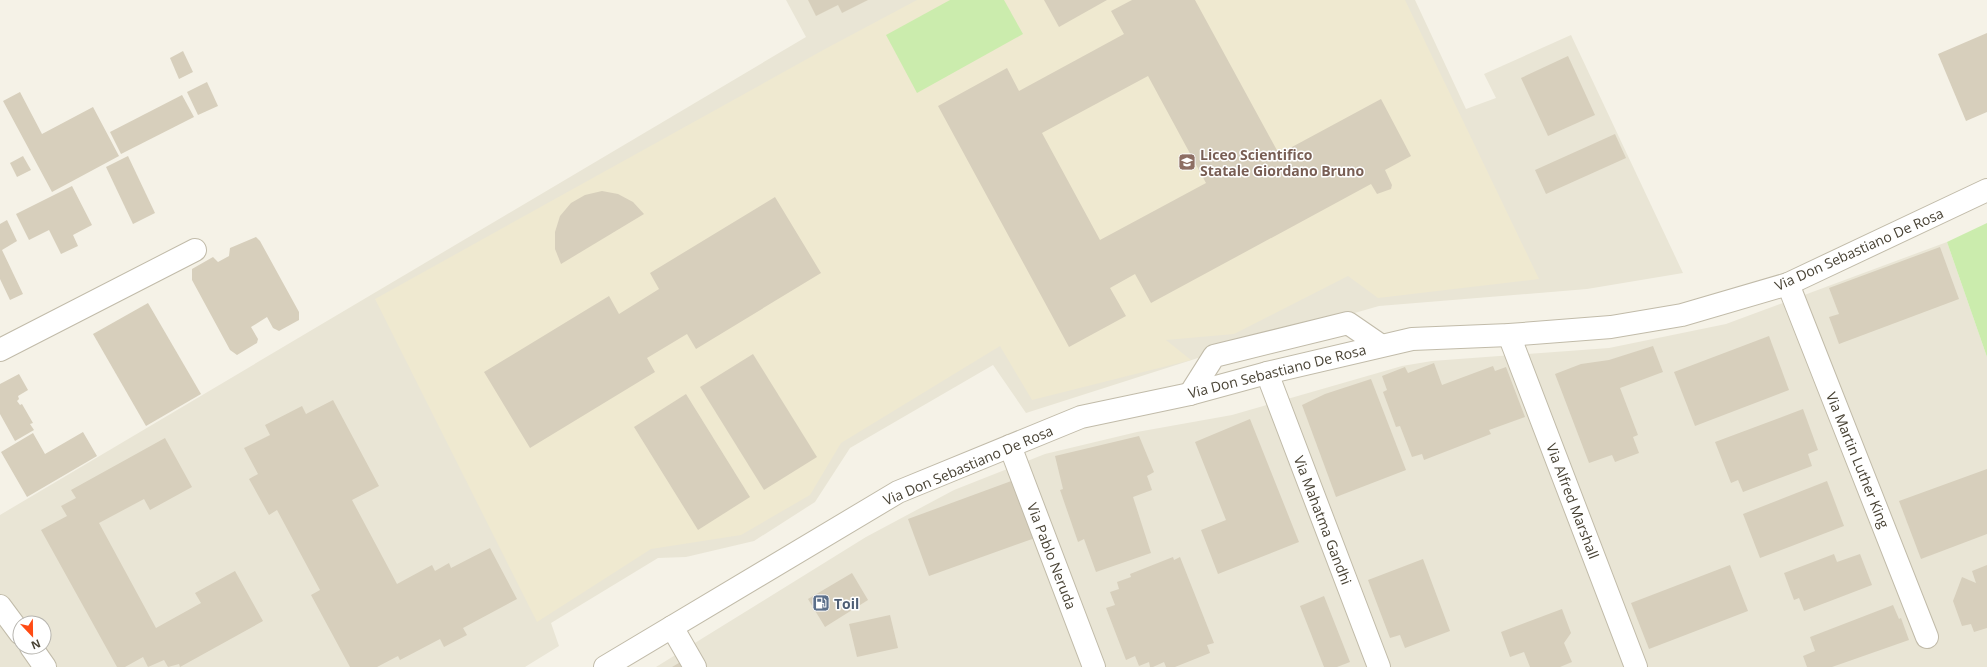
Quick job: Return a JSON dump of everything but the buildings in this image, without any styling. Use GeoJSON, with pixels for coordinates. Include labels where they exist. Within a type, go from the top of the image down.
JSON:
{"type":"FeatureCollection","features":[{"type":"Feature","properties":{"kind":"street","name":"Via Don Sebastiano De Rosa"},"geometry":{"type":"LineString","coordinates":[[605,667],[898,492],[1082,417],[1190,394],[1267,372],[1380,345],[1412,339],[1509,335],[1611,327],[1682,315],[1788,284],[1987,190]]}},
{"type":"Feature","properties":{"kind":"street"},"geometry":{"type":"LineString","coordinates":[[0,350],[195,250]]}},
{"type":"Feature","properties":{"kind":"street","name":"Via Martin Luther King"},"geometry":{"type":"LineString","coordinates":[[1788,284],[1928,637]]}},
{"type":"Feature","properties":{"kind":"street"},"geometry":{"type":"LineString","coordinates":[[1190,394],[1214,356],[1348,323],[1380,345]]}},
{"type":"Feature","properties":{"kind":"street","name":"Via Alfred Marshall"},"geometry":{"type":"LineString","coordinates":[[1509,335],[1636,667]]}},
{"type":"Feature","properties":{"kind":"street","name":"Via Mahatma Gandhi"},"geometry":{"type":"LineString","coordinates":[[1267,372],[1379,667]]}},
{"type":"Feature","properties":{"kind":"street","name":"Via Pablo Neruda"},"geometry":{"type":"LineString","coordinates":[[1010,446],[1094,667]]}},
{"type":"Feature","properties":{"kind":"street"},"geometry":{"type":"LineString","coordinates":[[0,606],[12,622]]}},
{"type":"Feature","properties":{"kind":"street"},"geometry":{"type":"LineString","coordinates":[[672,627],[695,667]]}},
{"type":"Feature","properties":{"kind":"street"},"geometry":{"type":"LineString","coordinates":[[37,655],[46,667]]}},
{"type":"Feature","properties":{"kind":"shaded area"},"geometry":{"type":"Polygon","coordinates":[[[786,0],[1415,0],[1466,109],[1496,98],[1484,74],[1571,35],[1683,273],[1587,289],[1379,306],[1201,357],[1026,413],[993,365],[850,448],[815,502],[754,541],[686,557],[658,558],[551,623],[559,646],[525,667],[0,667],[0,515],[806,37],[786,0]]]}},
{"type":"Feature","properties":{"kind":"shaded area"},"geometry":{"type":"Polygon","coordinates":[[[917,0],[1405,0],[1539,279],[1378,298],[1348,276],[1234,334],[1166,340],[1191,360],[1032,400],[1000,346],[841,443],[810,495],[741,535],[651,549],[537,622],[375,299],[825,49],[917,0]]]}},
{"type":"Feature","properties":{"kind":"shaded area"},"geometry":{"type":"Polygon","coordinates":[[[1947,242],[1987,357],[1987,667],[656,667],[866,537],[954,490],[1045,454],[1137,432],[1232,415],[1402,366],[1432,361],[1609,348],[1726,324],[1947,242]]]}},
{"type":"Feature","properties":{"kind":"green space"},"geometry":{"type":"Polygon","coordinates":[[[950,0],[1004,0],[1023,34],[917,93],[886,35],[950,0]]]}},
{"type":"Feature","properties":{"kind":"green space"},"geometry":{"type":"Polygon","coordinates":[[[1987,223],[1987,357],[1947,242],[1987,223]]]}},
{"type":"Feature","properties":{"kind":"place","name":"Liceo Scientifico Statale Giordano Bruno"},"geometry":{"type":"Point","coordinates":[1187,162]}},
{"type":"Feature","properties":{"kind":"place","name":"Toil"},"geometry":{"type":"Point","coordinates":[821,603]}}]}
